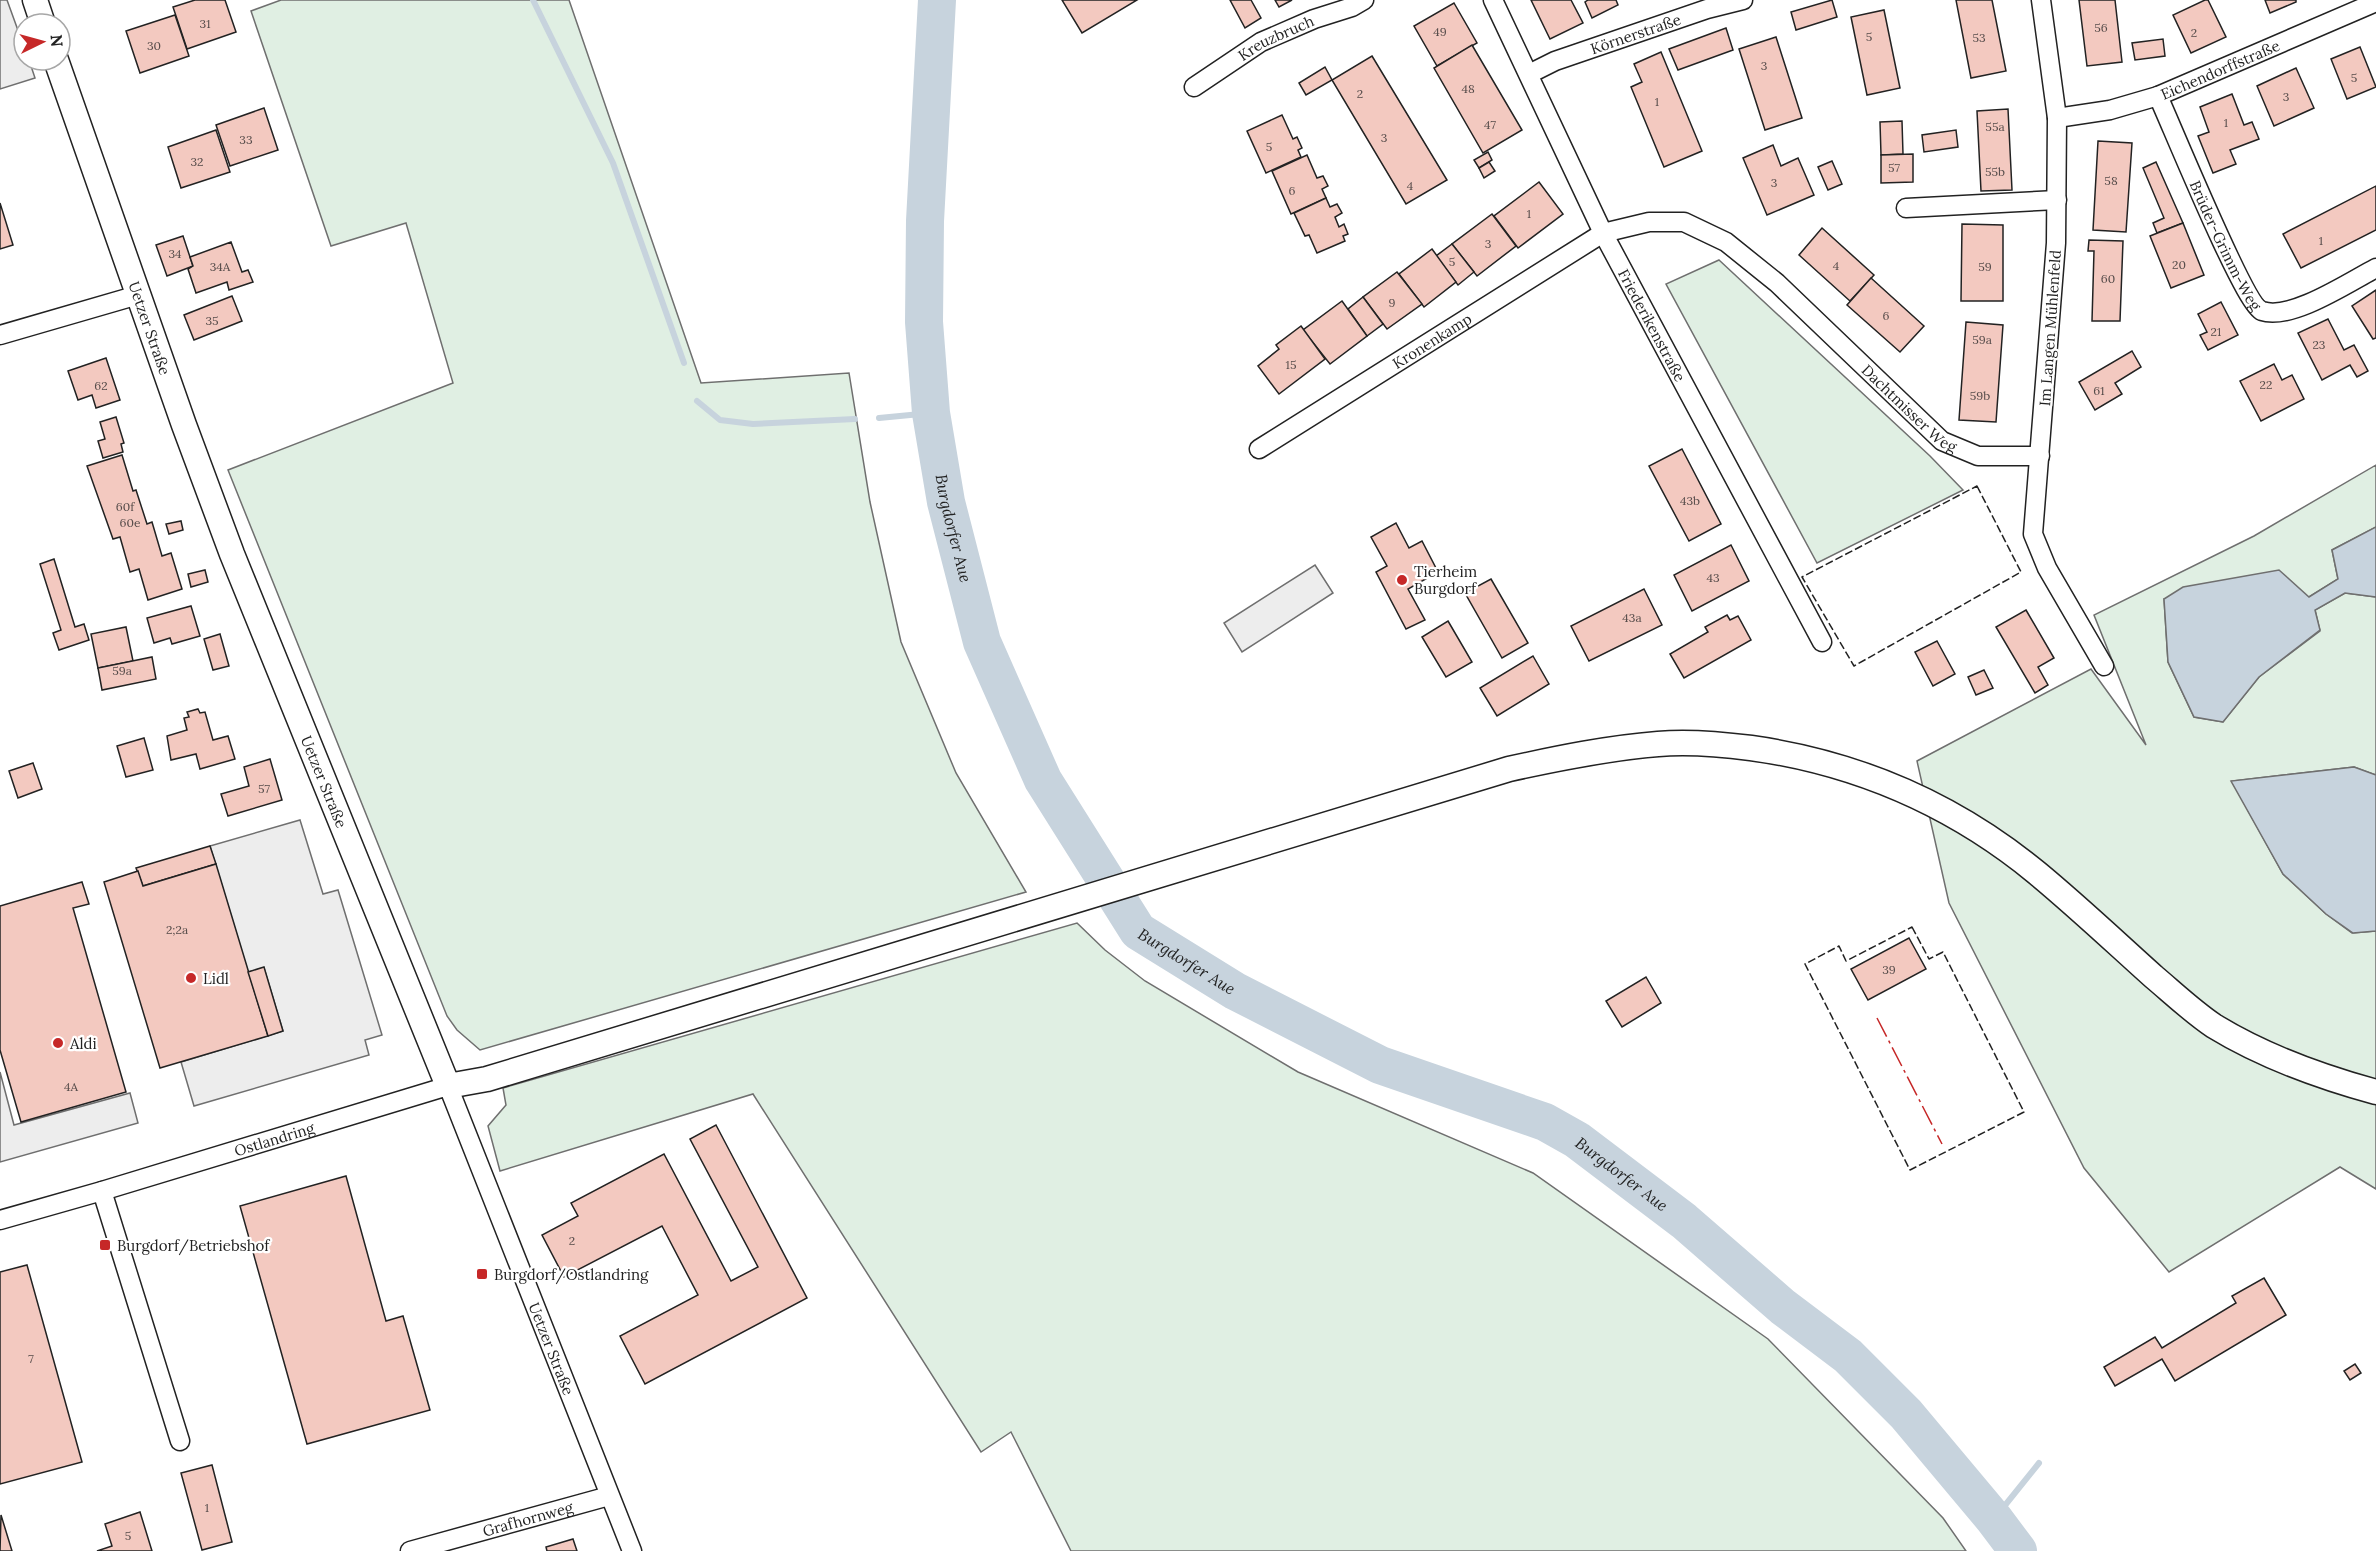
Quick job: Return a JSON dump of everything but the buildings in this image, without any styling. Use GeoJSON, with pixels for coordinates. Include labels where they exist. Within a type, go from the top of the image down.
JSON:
{"type":"FeatureCollection","features":[{"type":"Feature","properties":{"kind":"street","name":"Kreuzbruch"},"geometry":{"type":"LineString","coordinates":[[1194,87],[1261,42],[1364,0]]}},
{"type":"Feature","properties":{"kind":"street","name":"Friederikenstraße"},"geometry":{"type":"LineString","coordinates":[[1493,0],[1603,232],[1822,642]]}},
{"type":"Feature","properties":{"kind":"street","name":"Körnerstraße"},"geometry":{"type":"LineString","coordinates":[[1529,74],[1555,61],[1707,9],[1743,0]]}},
{"type":"Feature","properties":{"kind":"street","name":"Im Langen Mühlenfeld"},"geometry":{"type":"LineString","coordinates":[[2040,456],[2056,243],[2057,200],[2057,118],[2041,0]]}},
{"type":"Feature","properties":{"kind":"street","name":"Eichendorffstraße"},"geometry":{"type":"LineString","coordinates":[[2057,118],[2110,110],[2158,96],[2376,2]]}},
{"type":"Feature","properties":{"kind":"street","name":"Uetzer Straße"},"geometry":{"type":"LineString","coordinates":[[60,72],[232,554],[448,1086],[632,1551]]}},
{"type":"Feature","properties":{"kind":"street","name":"Brüder-Grimm-Weg"},"geometry":{"type":"LineString","coordinates":[[2158,96],[2237,274],[2253,304],[2261,311],[2277,312],[2297,309],[2376,268]]}},
{"type":"Feature","properties":{"kind":"street"},"geometry":{"type":"LineString","coordinates":[[1906,208],[2057,200]]}},
{"type":"Feature","properties":{"kind":"street","name":"Dachtmisser Weg"},"geometry":{"type":"LineString","coordinates":[[1603,232],[1649,222],[1684,222],[1726,242],[1777,283],[1942,441],[1978,456],[2040,456]]}},
{"type":"Feature","properties":{"kind":"street","name":"Kronenkamp"},"geometry":{"type":"LineString","coordinates":[[1259,449],[1603,232]]}},
{"type":"Feature","properties":{"kind":"street"},"geometry":{"type":"LineString","coordinates":[[0,335],[138,295]]}},
{"type":"Feature","properties":{"kind":"street"},"geometry":{"type":"LineString","coordinates":[[2040,456],[2033,534],[2047,568],[2104,666]]}},
{"type":"Feature","properties":{"kind":"street"},"geometry":{"type":"LineString","coordinates":[[448,1086],[487,1079],[1509,769],[1582,753],[1660,743],[1718,744],[1777,752],[1841,767],[1907,790],[1984,832],[2038,873],[2168,990],[2213,1025],[2263,1051],[2336,1081],[2376,1092]]}},
{"type":"Feature","properties":{"kind":"street","name":"Ostlandring"},"geometry":{"type":"LineString","coordinates":[[0,1220],[448,1086]]}},
{"type":"Feature","properties":{"kind":"street"},"geometry":{"type":"LineString","coordinates":[[102,1191],[180,1441]]}},
{"type":"Feature","properties":{"kind":"street","name":"Grafhornweg"},"geometry":{"type":"LineString","coordinates":[[410,1551],[609,1496]]}},
{"type":"Feature","properties":{"kind":"green space"},"geometry":{"type":"Polygon","coordinates":[[[281,0],[569,0],[701,383],[849,373],[870,502],[901,642],[956,773],[1026,892],[480,1050],[457,1030],[447,1016],[228,470],[453,383],[406,223],[331,246],[251,11],[281,0]]]}},
{"type":"Feature","properties":{"kind":"green space"},"geometry":{"type":"Polygon","coordinates":[[[1719,260],[1930,456],[1963,490],[1817,563],[1666,284],[1719,260]]]}},
{"type":"Feature","properties":{"kind":"green space"},"geometry":{"type":"Polygon","coordinates":[[[2376,465],[2376,527],[2332,550],[2338,579],[2309,597],[2164,599],[2168,662],[2194,717],[2223,722],[2259,677],[2320,631],[2315,610],[2345,593],[2376,597],[2376,775],[2354,767],[2232,781],[2283,874],[2326,914],[2352,933],[2376,931],[2376,1189],[2340,1167],[2169,1272],[2084,1168],[1949,903],[1917,761],[2091,669],[2146,745],[2094,615],[2254,536],[2376,465]]]}},
{"type":"Feature","properties":{"kind":"green space"},"geometry":{"type":"Polygon","coordinates":[[[1077,923],[1105,950],[1145,981],[1298,1072],[1533,1173],[1768,1339],[1943,1518],[1966,1551],[1071,1551],[1011,1432],[981,1452],[753,1094],[500,1171],[488,1126],[506,1105],[503,1088],[1077,923]]]}},
{"type":"Feature","properties":{"kind":"shaded area"},"geometry":{"type":"Polygon","coordinates":[[[0,0],[7,0],[12,14],[12,72],[33,72],[35,78],[0,89],[0,0]]]}},
{"type":"Feature","properties":{"kind":"shaded area"},"geometry":{"type":"Polygon","coordinates":[[[2376,527],[2376,597],[2345,593],[2315,610],[2320,630],[2259,677],[2223,722],[2194,717],[2168,662],[2164,599],[2183,587],[2279,570],[2309,597],[2338,579],[2332,550],[2376,527]]]}},
{"type":"Feature","properties":{"kind":"shaded area"},"geometry":{"type":"Polygon","coordinates":[[[1315,565],[1333,593],[1242,652],[1224,623],[1315,565]]]}},
{"type":"Feature","properties":{"kind":"shaded area"},"geometry":{"type":"Polygon","coordinates":[[[2354,767],[2376,775],[2376,931],[2353,933],[2326,914],[2283,874],[2231,781],[2354,767]]]}},
{"type":"Feature","properties":{"kind":"shaded area"},"geometry":{"type":"Polygon","coordinates":[[[300,820],[323,894],[338,890],[382,1035],[365,1040],[369,1055],[194,1106],[181,1062],[283,1031],[264,968],[248,972],[210,846],[300,820]]]}},
{"type":"Feature","properties":{"kind":"shaded area"},"geometry":{"type":"Polygon","coordinates":[[[0,1072],[14,1125],[130,1093],[138,1123],[0,1162],[0,1072]]]}},
{"type":"Feature","properties":{"kind":"waterway"},"geometry":{"type":"LineString","coordinates":[[533,0],[613,163],[684,363]]}},
{"type":"Feature","properties":{"kind":"waterway","name":"Burgdorfer Aue"},"geometry":{"type":"LineString","coordinates":[[937,0],[925,221],[924,322],[931,413],[946,502],[982,642],[1043,780],[1138,931],[1235,991],[1380,1065],[1545,1122],[1577,1140],[1684,1221],[1783,1307],[1848,1356],[1906,1414],[2018,1551]]}},
{"type":"Feature","properties":{"kind":"waterway"},"geometry":{"type":"LineString","coordinates":[[697,401],[720,420],[753,424],[855,419]]}},
{"type":"Feature","properties":{"kind":"waterway"},"geometry":{"type":"LineString","coordinates":[[879,418],[931,413]]}},
{"type":"Feature","properties":{"kind":"waterway"},"geometry":{"type":"LineString","coordinates":[[1994,1519],[2039,1463]]}},
{"type":"Feature","properties":{"kind":"fence"},"geometry":{"type":"LineString","coordinates":[[1977,486],[2021,572],[1854,666],[1802,577],[1977,486]]}},
{"type":"Feature","properties":{"kind":"fence"},"geometry":{"type":"LineString","coordinates":[[1912,927],[1929,959],[1943,952],[2024,1112],[1910,1170],[1805,964],[1839,946],[1846,961],[1912,927]]}},
{"type":"Feature","properties":{"kind":"power"},"geometry":{"type":"LineString","coordinates":[[1877,1018],[1942,1144]]}},
{"type":"Feature","properties":{"kind":"place","name":"Tierheim Burgdorf"},"geometry":{"type":"Point","coordinates":[1402,580]}},
{"type":"Feature","properties":{"kind":"place","name":"Lidl"},"geometry":{"type":"Point","coordinates":[191,978]}},
{"type":"Feature","properties":{"kind":"place","name":"Aldi"},"geometry":{"type":"Point","coordinates":[58,1043]}},
{"type":"Feature","properties":{"kind":"place","name":"Burgdorf/Betriebshof"},"geometry":{"type":"Point","coordinates":[105,1245]}},
{"type":"Feature","properties":{"kind":"place","name":"Burgdorf/Ostlandring"},"geometry":{"type":"Point","coordinates":[482,1274]}}]}
